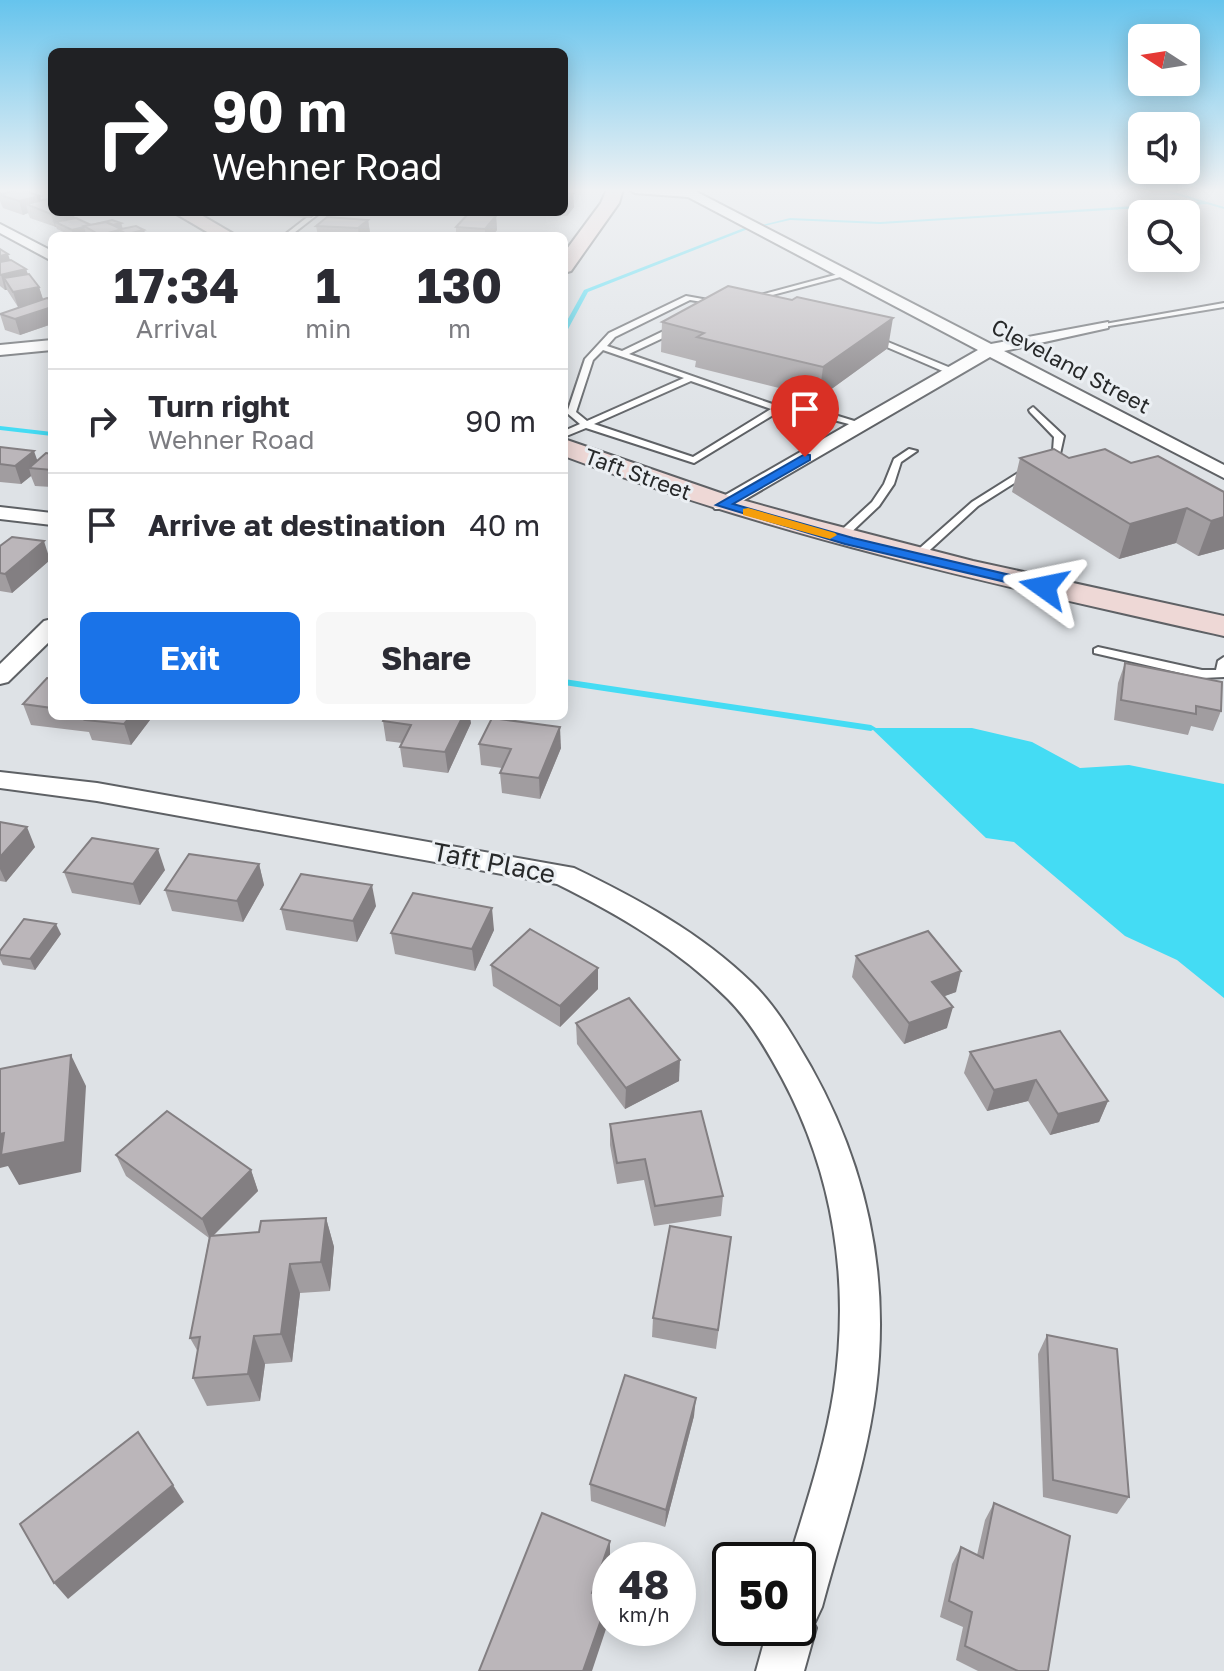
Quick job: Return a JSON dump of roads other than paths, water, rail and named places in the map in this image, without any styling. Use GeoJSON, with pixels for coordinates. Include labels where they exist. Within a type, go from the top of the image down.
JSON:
{"type":"FeatureCollection","features":[{"type":"Feature","properties":{"kind":"main road","name":"Taft Street"},"geometry":{"type":"LineString","coordinates":[[568,448],[722,505],[839,538],[1224,626]]}},
{"type":"Feature","properties":{"kind":"street","name":"Cleveland Street"},"geometry":{"type":"LineString","coordinates":[[832,267],[1224,472]]}},
{"type":"Feature","properties":{"kind":"street"},"geometry":{"type":"LineString","coordinates":[[722,505],[992,349],[1103,325]]}},
{"type":"Feature","properties":{"kind":"street"},"geometry":{"type":"LineString","coordinates":[[0,350],[48,345]]}},
{"type":"Feature","properties":{"kind":"street"},"geometry":{"type":"LineString","coordinates":[[0,513],[48,519]]}},
{"type":"Feature","properties":{"kind":"street"},"geometry":{"type":"LineString","coordinates":[[0,677],[48,630]]}},
{"type":"Feature","properties":{"kind":"street","name":"Taft Place"},"geometry":{"type":"LineString","coordinates":[[0,780],[97,792],[564,875],[635,909],[690,948],[741,992],[780,1044],[816,1104],[844,1180],[854,1229],[861,1291],[855,1391],[815,1542]]}},
{"type":"Feature","properties":{"kind":"street"},"geometry":{"type":"LineString","coordinates":[[780,1671],[787,1646]]}},
{"type":"Feature","properties":{"kind":"lane"},"geometry":{"type":"LineString","coordinates":[[704,315],[768,293],[846,274]]}},
{"type":"Feature","properties":{"kind":"lane"},"geometry":{"type":"LineString","coordinates":[[768,293],[782,299]]}},
{"type":"Feature","properties":{"kind":"lane"},"geometry":{"type":"LineString","coordinates":[[724,303],[689,298],[612,335],[589,359],[571,413],[587,425],[694,460],[777,409]]}},
{"type":"Feature","properties":{"kind":"lane"},"geometry":{"type":"LineString","coordinates":[[1103,325],[1224,305]]}},
{"type":"Feature","properties":{"kind":"lane"},"geometry":{"type":"LineString","coordinates":[[622,354],[691,322]]}},
{"type":"Feature","properties":{"kind":"lane"},"geometry":{"type":"LineString","coordinates":[[855,333],[884,342],[955,373]]}},
{"type":"Feature","properties":{"kind":"lane"},"geometry":{"type":"LineString","coordinates":[[602,347],[777,409],[812,411],[861,426]]}},
{"type":"Feature","properties":{"kind":"lane"},"geometry":{"type":"LineString","coordinates":[[568,432],[691,378]]}},
{"type":"Feature","properties":{"kind":"lane"},"geometry":{"type":"LineString","coordinates":[[916,557],[975,504],[1057,452],[1059,436],[1033,410]]}},
{"type":"Feature","properties":{"kind":"lane"},"geometry":{"type":"LineString","coordinates":[[839,538],[884,496],[895,478],[897,461],[912,451]]}},
{"type":"Feature","properties":{"kind":"lane"},"geometry":{"type":"LineString","coordinates":[[1098,651],[1202,674],[1221,674],[1224,661]]}},
{"type":"Feature","properties":{"kind":"water"},"geometry":{"type":"Polygon","coordinates":[[[871,728],[972,728],[1032,742],[1080,768],[1129,765],[1224,784],[1224,998],[1177,960],[1125,936],[1014,842],[986,838],[871,728]]]}},
{"type":"Feature","properties":{"kind":"waterway"},"geometry":{"type":"LineString","coordinates":[[568,324],[586,291],[648,267]]}},
{"type":"Feature","properties":{"kind":"waterway"},"geometry":{"type":"LineString","coordinates":[[0,428],[48,434]]}},
{"type":"Feature","properties":{"kind":"waterway"},"geometry":{"type":"LineString","coordinates":[[568,683],[871,728]]}}]}
